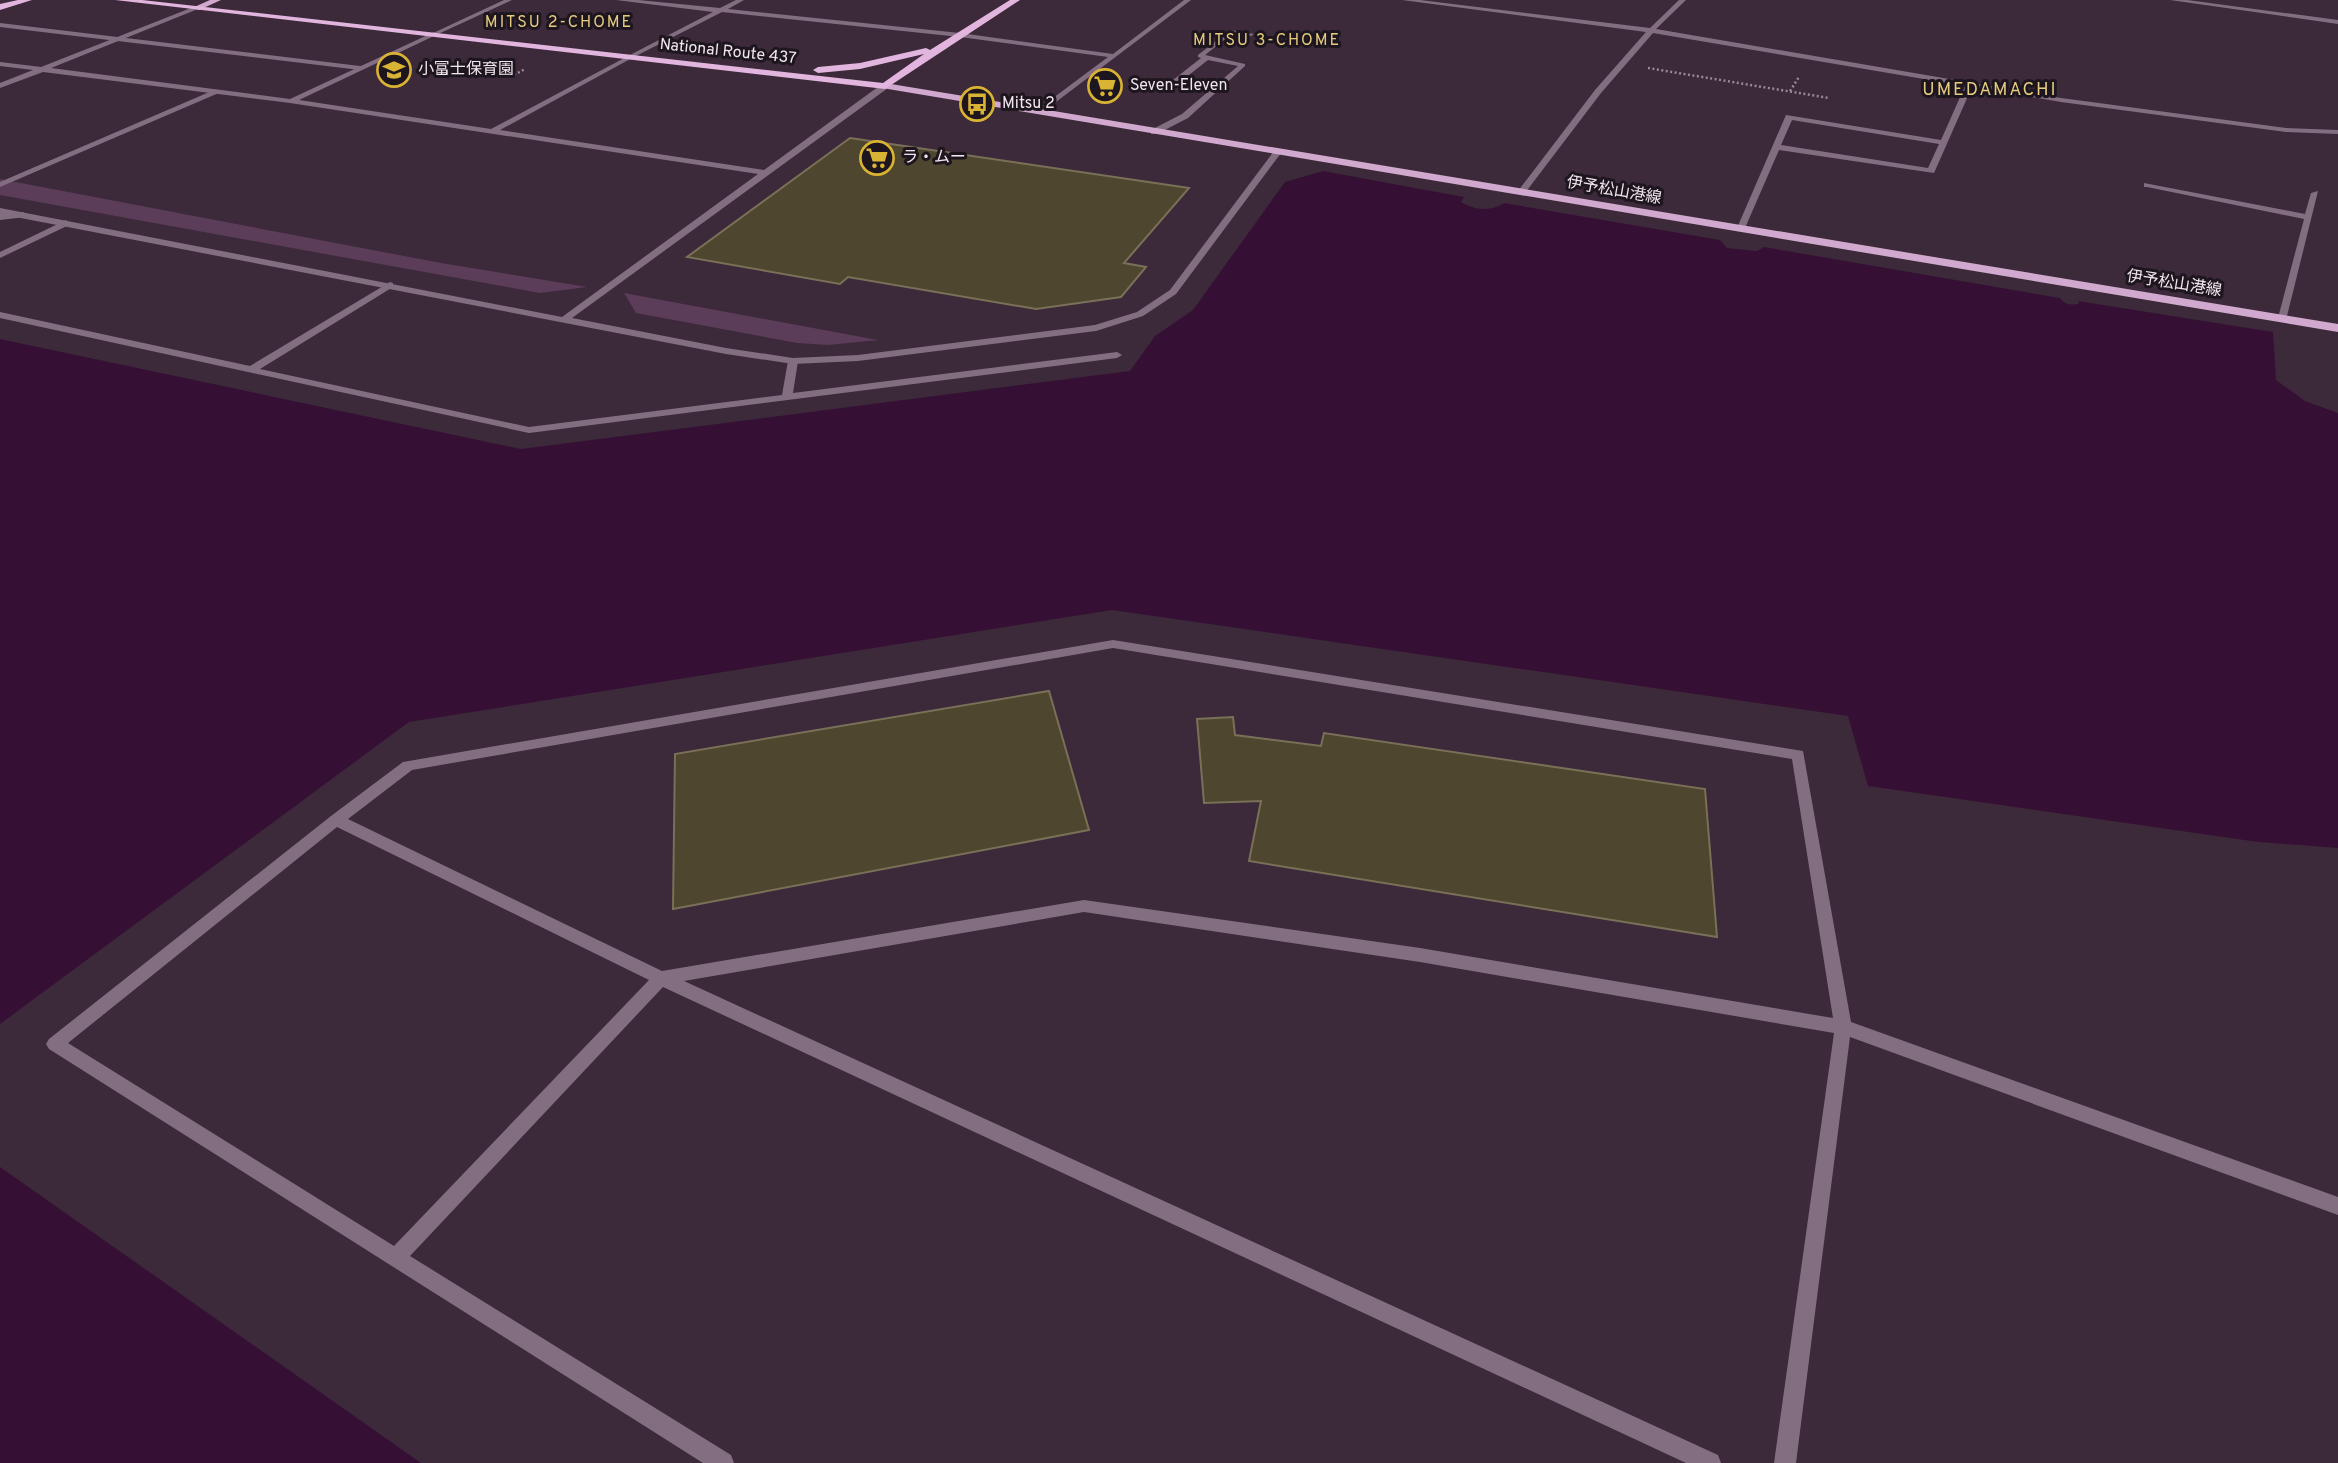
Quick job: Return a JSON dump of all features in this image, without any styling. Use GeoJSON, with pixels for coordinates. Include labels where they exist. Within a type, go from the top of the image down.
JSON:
{"type":"FeatureCollection","features":[{"type":"Feature","properties":{"kind":"highway"},"geometry":{"type":"LineString","coordinates":[[0,7],[28,0]]}},
{"type":"Feature","properties":{"kind":"highway","name":"National Route 437"},"geometry":{"type":"LineString","coordinates":[[118,0],[885,86]]}},
{"type":"Feature","properties":{"kind":"highway"},"geometry":{"type":"LineString","coordinates":[[885,86],[1016,0]]}},
{"type":"Feature","properties":{"kind":"highway"},"geometry":{"type":"LineString","coordinates":[[758,72],[860,66],[941,47]]}},
{"type":"Feature","properties":{"kind":"main road"},"geometry":{"type":"LineString","coordinates":[[196,8],[217,0]]}},
{"type":"Feature","properties":{"kind":"main road","name":"伊予松山港線"},"geometry":{"type":"LineString","coordinates":[[885,86],[2338,328]]}},
{"type":"Feature","properties":{"kind":"street"},"geometry":{"type":"LineString","coordinates":[[290,102],[509,0]]}},
{"type":"Feature","properties":{"kind":"street"},"geometry":{"type":"LineString","coordinates":[[619,0],[960,35],[1114,56]]}},
{"type":"Feature","properties":{"kind":"street"},"geometry":{"type":"LineString","coordinates":[[491,132],[741,0]]}},
{"type":"Feature","properties":{"kind":"street"},"geometry":{"type":"LineString","coordinates":[[1040,112],[1188,0]]}},
{"type":"Feature","properties":{"kind":"street"},"geometry":{"type":"LineString","coordinates":[[1405,0],[1649,30],[1969,85],[2286,130],[2338,132]]}},
{"type":"Feature","properties":{"kind":"street"},"geometry":{"type":"LineString","coordinates":[[1522,191],[1619,64],[1649,30],[1683,0]]}},
{"type":"Feature","properties":{"kind":"street"},"geometry":{"type":"LineString","coordinates":[[2173,0],[2338,22]]}},
{"type":"Feature","properties":{"kind":"street"},"geometry":{"type":"LineString","coordinates":[[1512,13],[1523,7]]}},
{"type":"Feature","properties":{"kind":"street"},"geometry":{"type":"LineString","coordinates":[[0,86],[196,8]]}},
{"type":"Feature","properties":{"kind":"street"},"geometry":{"type":"LineString","coordinates":[[0,25],[360,68]]}},
{"type":"Feature","properties":{"kind":"street"},"geometry":{"type":"LineString","coordinates":[[1154,132],[1185,116],[1243,65],[1200,56],[1232,31],[1251,34]]}},
{"type":"Feature","properties":{"kind":"street"},"geometry":{"type":"LineString","coordinates":[[1177,80],[1206,58]]}},
{"type":"Feature","properties":{"kind":"street"},"geometry":{"type":"LineString","coordinates":[[0,64],[290,102],[766,173]]}},
{"type":"Feature","properties":{"kind":"street"},"geometry":{"type":"LineString","coordinates":[[1776,148],[1931,172],[1969,85]]}},
{"type":"Feature","properties":{"kind":"street"},"geometry":{"type":"LineString","coordinates":[[565,319],[885,86]]}},
{"type":"Feature","properties":{"kind":"street"},"geometry":{"type":"LineString","coordinates":[[0,186],[217,92]]}},
{"type":"Feature","properties":{"kind":"street"},"geometry":{"type":"LineString","coordinates":[[1741,228],[1789,117],[1944,144]]}},
{"type":"Feature","properties":{"kind":"street"},"geometry":{"type":"LineString","coordinates":[[0,211],[793,360],[858,358],[1096,328],[1140,314],[1172,292],[1277,153]]}},
{"type":"Feature","properties":{"kind":"street"},"geometry":{"type":"LineString","coordinates":[[2147,185],[2309,217]]}},
{"type":"Feature","properties":{"kind":"street"},"geometry":{"type":"LineString","coordinates":[[2283,318],[2315,193]]}},
{"type":"Feature","properties":{"kind":"street"},"geometry":{"type":"LineString","coordinates":[[0,217],[23,215]]}},
{"type":"Feature","properties":{"kind":"street"},"geometry":{"type":"LineString","coordinates":[[0,255],[66,223]]}},
{"type":"Feature","properties":{"kind":"street"},"geometry":{"type":"LineString","coordinates":[[251,370],[390,285]]}},
{"type":"Feature","properties":{"kind":"street"},"geometry":{"type":"LineString","coordinates":[[0,315],[529,430],[1116,355]]}},
{"type":"Feature","properties":{"kind":"street"},"geometry":{"type":"LineString","coordinates":[[787,397],[793,360]]}},
{"type":"Feature","properties":{"kind":"street"},"geometry":{"type":"LineString","coordinates":[[723,1463],[55,1044],[336,820],[408,766],[1113,644],[1798,755],[1843,1027],[1785,1463]]}},
{"type":"Feature","properties":{"kind":"street"},"geometry":{"type":"LineString","coordinates":[[336,820],[661,978],[1710,1463]]}},
{"type":"Feature","properties":{"kind":"street"},"geometry":{"type":"LineString","coordinates":[[396,1257],[661,978],[1084,906],[1420,955],[1843,1027],[2338,1206]]}},
{"type":"Feature","properties":{"kind":"path"},"geometry":{"type":"LineString","coordinates":[[1619,64],[1830,98]]}},
{"type":"Feature","properties":{"kind":"shaded area"},"geometry":{"type":"Polygon","coordinates":[[[1323,171],[1464,197],[1461,202],[1471,207],[1488,209],[1504,203],[1720,240],[1727,248],[1757,251],[1764,247],[2060,298],[2068,304],[2079,304],[2078,301],[2273,332],[2276,380],[2305,401],[2338,413],[2338,848],[2258,842],[1868,786],[1848,716],[1112,610],[409,722],[0,1024],[0,339],[521,449],[1130,371],[1155,336],[1193,310],[1285,182],[1323,171]]]}},
{"type":"Feature","properties":{"kind":"shaded area"},"geometry":{"type":"Polygon","coordinates":[[[0,179],[441,263],[587,287],[540,293],[0,195],[0,179]]]}},
{"type":"Feature","properties":{"kind":"shaded area"},"geometry":{"type":"Polygon","coordinates":[[[624,293],[878,340],[828,345],[797,343],[636,313],[624,293]]]}},
{"type":"Feature","properties":{"kind":"shaded area"},"geometry":{"type":"Polygon","coordinates":[[[0,1167],[421,1463],[0,1463],[0,1167]]]}},
{"type":"Feature","properties":{"kind":"building"},"geometry":{"type":"Polygon","coordinates":[[[850,138],[1189,188],[1124,263],[1146,267],[1121,297],[1036,309],[848,277],[840,284],[687,257],[850,138]]]}},
{"type":"Feature","properties":{"kind":"building"},"geometry":{"type":"Polygon","coordinates":[[[1049,691],[1089,830],[673,909],[675,754],[1049,691]]]}},
{"type":"Feature","properties":{"kind":"building"},"geometry":{"type":"Polygon","coordinates":[[[1233,717],[1235,735],[1321,746],[1324,733],[1705,789],[1717,937],[1249,861],[1261,801],[1204,803],[1197,719],[1233,717]]]}},
{"type":"Feature","properties":{"kind":"place","name":"小富士保育園"},"geometry":{"type":"Point","coordinates":[394,70]}},
{"type":"Feature","properties":{"kind":"place","name":"Seven-Eleven"},"geometry":{"type":"Point","coordinates":[1105,86]}},
{"type":"Feature","properties":{"kind":"place","name":"Mitsu 2"},"geometry":{"type":"Point","coordinates":[977,104]}},
{"type":"Feature","properties":{"kind":"place","name":"ラ・ムー"},"geometry":{"type":"Point","coordinates":[877,158]}},
{"type":"Feature","properties":{"kind":"district","name":"MITSU 2-CHOME"},"geometry":{"type":"Point","coordinates":[559,23]}},
{"type":"Feature","properties":{"kind":"district","name":"MITSU 3-CHOME"},"geometry":{"type":"Point","coordinates":[1267,41]}},
{"type":"Feature","properties":{"kind":"district","name":"UMEDAMACHI"},"geometry":{"type":"Point","coordinates":[1990,90]}}]}
